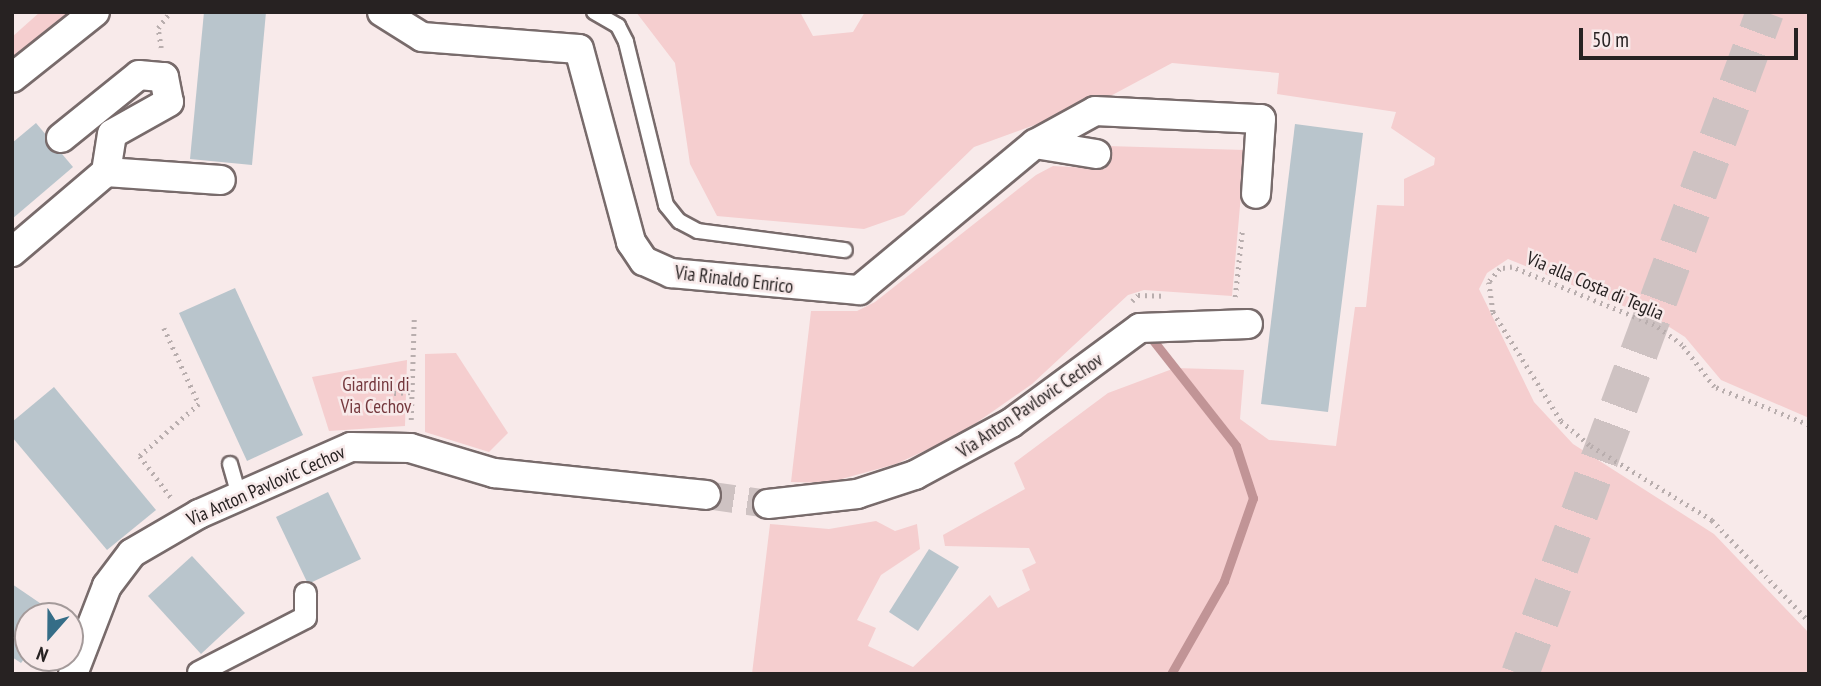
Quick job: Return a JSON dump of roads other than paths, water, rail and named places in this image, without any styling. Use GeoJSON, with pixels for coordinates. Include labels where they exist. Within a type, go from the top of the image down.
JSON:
{"type":"FeatureCollection","features":[{"type":"Feature","properties":{"kind":"street"},"geometry":{"type":"LineString","coordinates":[[12,78],[95,12]]}},
{"type":"Feature","properties":{"kind":"street","name":"Via Rinaldo Enrico"},"geometry":{"type":"LineString","coordinates":[[382,12],[422,37],[579,49],[631,242],[643,261],[671,273],[859,290],[1035,144],[1096,111],[1261,119],[1256,194]]}},
{"type":"Feature","properties":{"kind":"street"},"geometry":{"type":"LineString","coordinates":[[12,252],[106,172],[112,134],[169,102],[171,90],[159,74],[139,75],[61,138]]}},
{"type":"Feature","properties":{"kind":"street"},"geometry":{"type":"LineString","coordinates":[[1035,144],[1096,154]]}},
{"type":"Feature","properties":{"kind":"street"},"geometry":{"type":"LineString","coordinates":[[106,172],[221,180]]}},
{"type":"Feature","properties":{"kind":"street","name":"Via Anton Pavlovic Cechov"},"geometry":{"type":"LineString","coordinates":[[768,504],[857,494],[915,475],[1011,423],[1140,328],[1248,324]]}},
{"type":"Feature","properties":{"kind":"street","name":"Via Anton Pavlovic Cechov"},"geometry":{"type":"LineString","coordinates":[[73,674],[107,586],[132,553],[188,520],[239,495],[351,447],[410,449],[494,473],[706,495]]}},
{"type":"Feature","properties":{"kind":"street"},"geometry":{"type":"LineString","coordinates":[[198,672],[305,617],[305,593]]}},
{"type":"Feature","properties":{"kind":"lane"},"geometry":{"type":"LineString","coordinates":[[594,12],[618,26],[626,42],[666,205],[679,221],[698,231],[845,250]]}},
{"type":"Feature","properties":{"kind":"lane"},"geometry":{"type":"LineString","coordinates":[[230,464],[239,495]]}},
{"type":"Feature","properties":{"kind":"waterway"},"geometry":{"type":"LineString","coordinates":[[1148,334],[1236,446],[1253,498],[1224,581],[1171,674]]}},
{"type":"Feature","properties":{"kind":"tunnel"},"geometry":{"type":"LineString","coordinates":[[1520,674],[1765,12]]}},
{"type":"Feature","properties":{"kind":"tunnel"},"geometry":{"type":"LineString","coordinates":[[706,495],[768,504]]}},
{"type":"Feature","properties":{"kind":"park label","name":"Giardini di Via Cechov"},"geometry":{"type":"Point","coordinates":[376,396]}}]}
